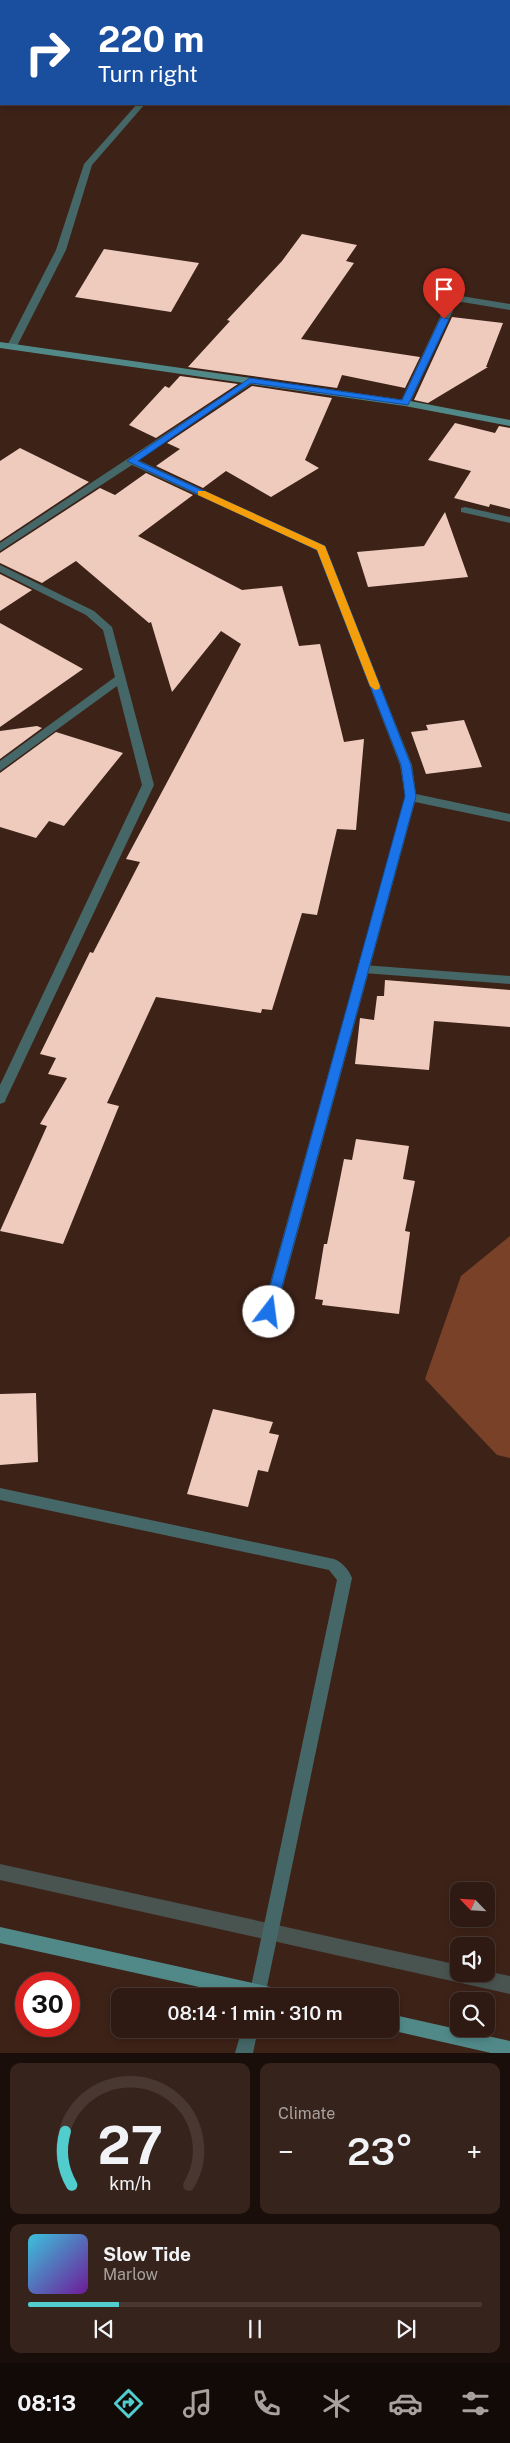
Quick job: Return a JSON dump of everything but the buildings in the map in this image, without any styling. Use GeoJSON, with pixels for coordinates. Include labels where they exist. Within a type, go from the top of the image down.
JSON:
{"type":"FeatureCollection","features":[{"type":"Feature","properties":{"kind":"street"},"geometry":{"type":"LineString","coordinates":[[0,354],[12,346],[61,250],[88,164],[140,105]]}},
{"type":"Feature","properties":{"kind":"street"},"geometry":{"type":"LineString","coordinates":[[405,403],[452,302],[461,299],[510,307]]}},
{"type":"Feature","properties":{"kind":"street"},"geometry":{"type":"LineString","coordinates":[[0,345],[405,403],[510,423]]}},
{"type":"Feature","properties":{"kind":"street"},"geometry":{"type":"LineString","coordinates":[[0,548],[250,380]]}},
{"type":"Feature","properties":{"kind":"street"},"geometry":{"type":"LineString","coordinates":[[132,461],[321,548],[406,765],[411,796],[269,1312]]}},
{"type":"Feature","properties":{"kind":"street"},"geometry":{"type":"LineString","coordinates":[[465,510],[510,520]]}},
{"type":"Feature","properties":{"kind":"street"},"geometry":{"type":"LineString","coordinates":[[0,568],[90,613],[108,629],[148,785],[0,1099]]}},
{"type":"Feature","properties":{"kind":"street"},"geometry":{"type":"LineString","coordinates":[[0,766],[120,679]]}},
{"type":"Feature","properties":{"kind":"street"},"geometry":{"type":"LineString","coordinates":[[411,796],[510,818]]}},
{"type":"Feature","properties":{"kind":"street"},"geometry":{"type":"LineString","coordinates":[[363,969],[510,980]]}},
{"type":"Feature","properties":{"kind":"street"},"geometry":{"type":"LineString","coordinates":[[0,1494],[334,1565],[345,1578],[259,1988]]}},
{"type":"Feature","properties":{"kind":"street"},"geometry":{"type":"LineString","coordinates":[[0,1935],[232,1988]]}},
{"type":"Feature","properties":{"kind":"street"},"geometry":{"type":"LineString","coordinates":[[399,2024],[510,2049]]}},
{"type":"Feature","properties":{"kind":"street"},"geometry":{"type":"LineString","coordinates":[[244,2053],[248,2038]]}},
{"type":"Feature","properties":{"kind":"shaded area"},"geometry":{"type":"Polygon","coordinates":[[[510,1236],[510,1458],[497,1455],[425,1379],[461,1276],[510,1236]]]}},
{"type":"Feature","properties":{"kind":"waterway"},"geometry":{"type":"LineString","coordinates":[[0,1872],[510,1985]]}},
{"type":"Feature","properties":{"kind":"slow traffic"},"geometry":{"type":"LineString","coordinates":[[202,493],[321,548],[375,686]]}},
{"type":"Feature","properties":{"kind":"route"},"geometry":{"type":"LineString","coordinates":[[269,1312],[411,796],[406,765],[321,548],[132,461],[250,380],[405,403],[444,319]]}}]}
